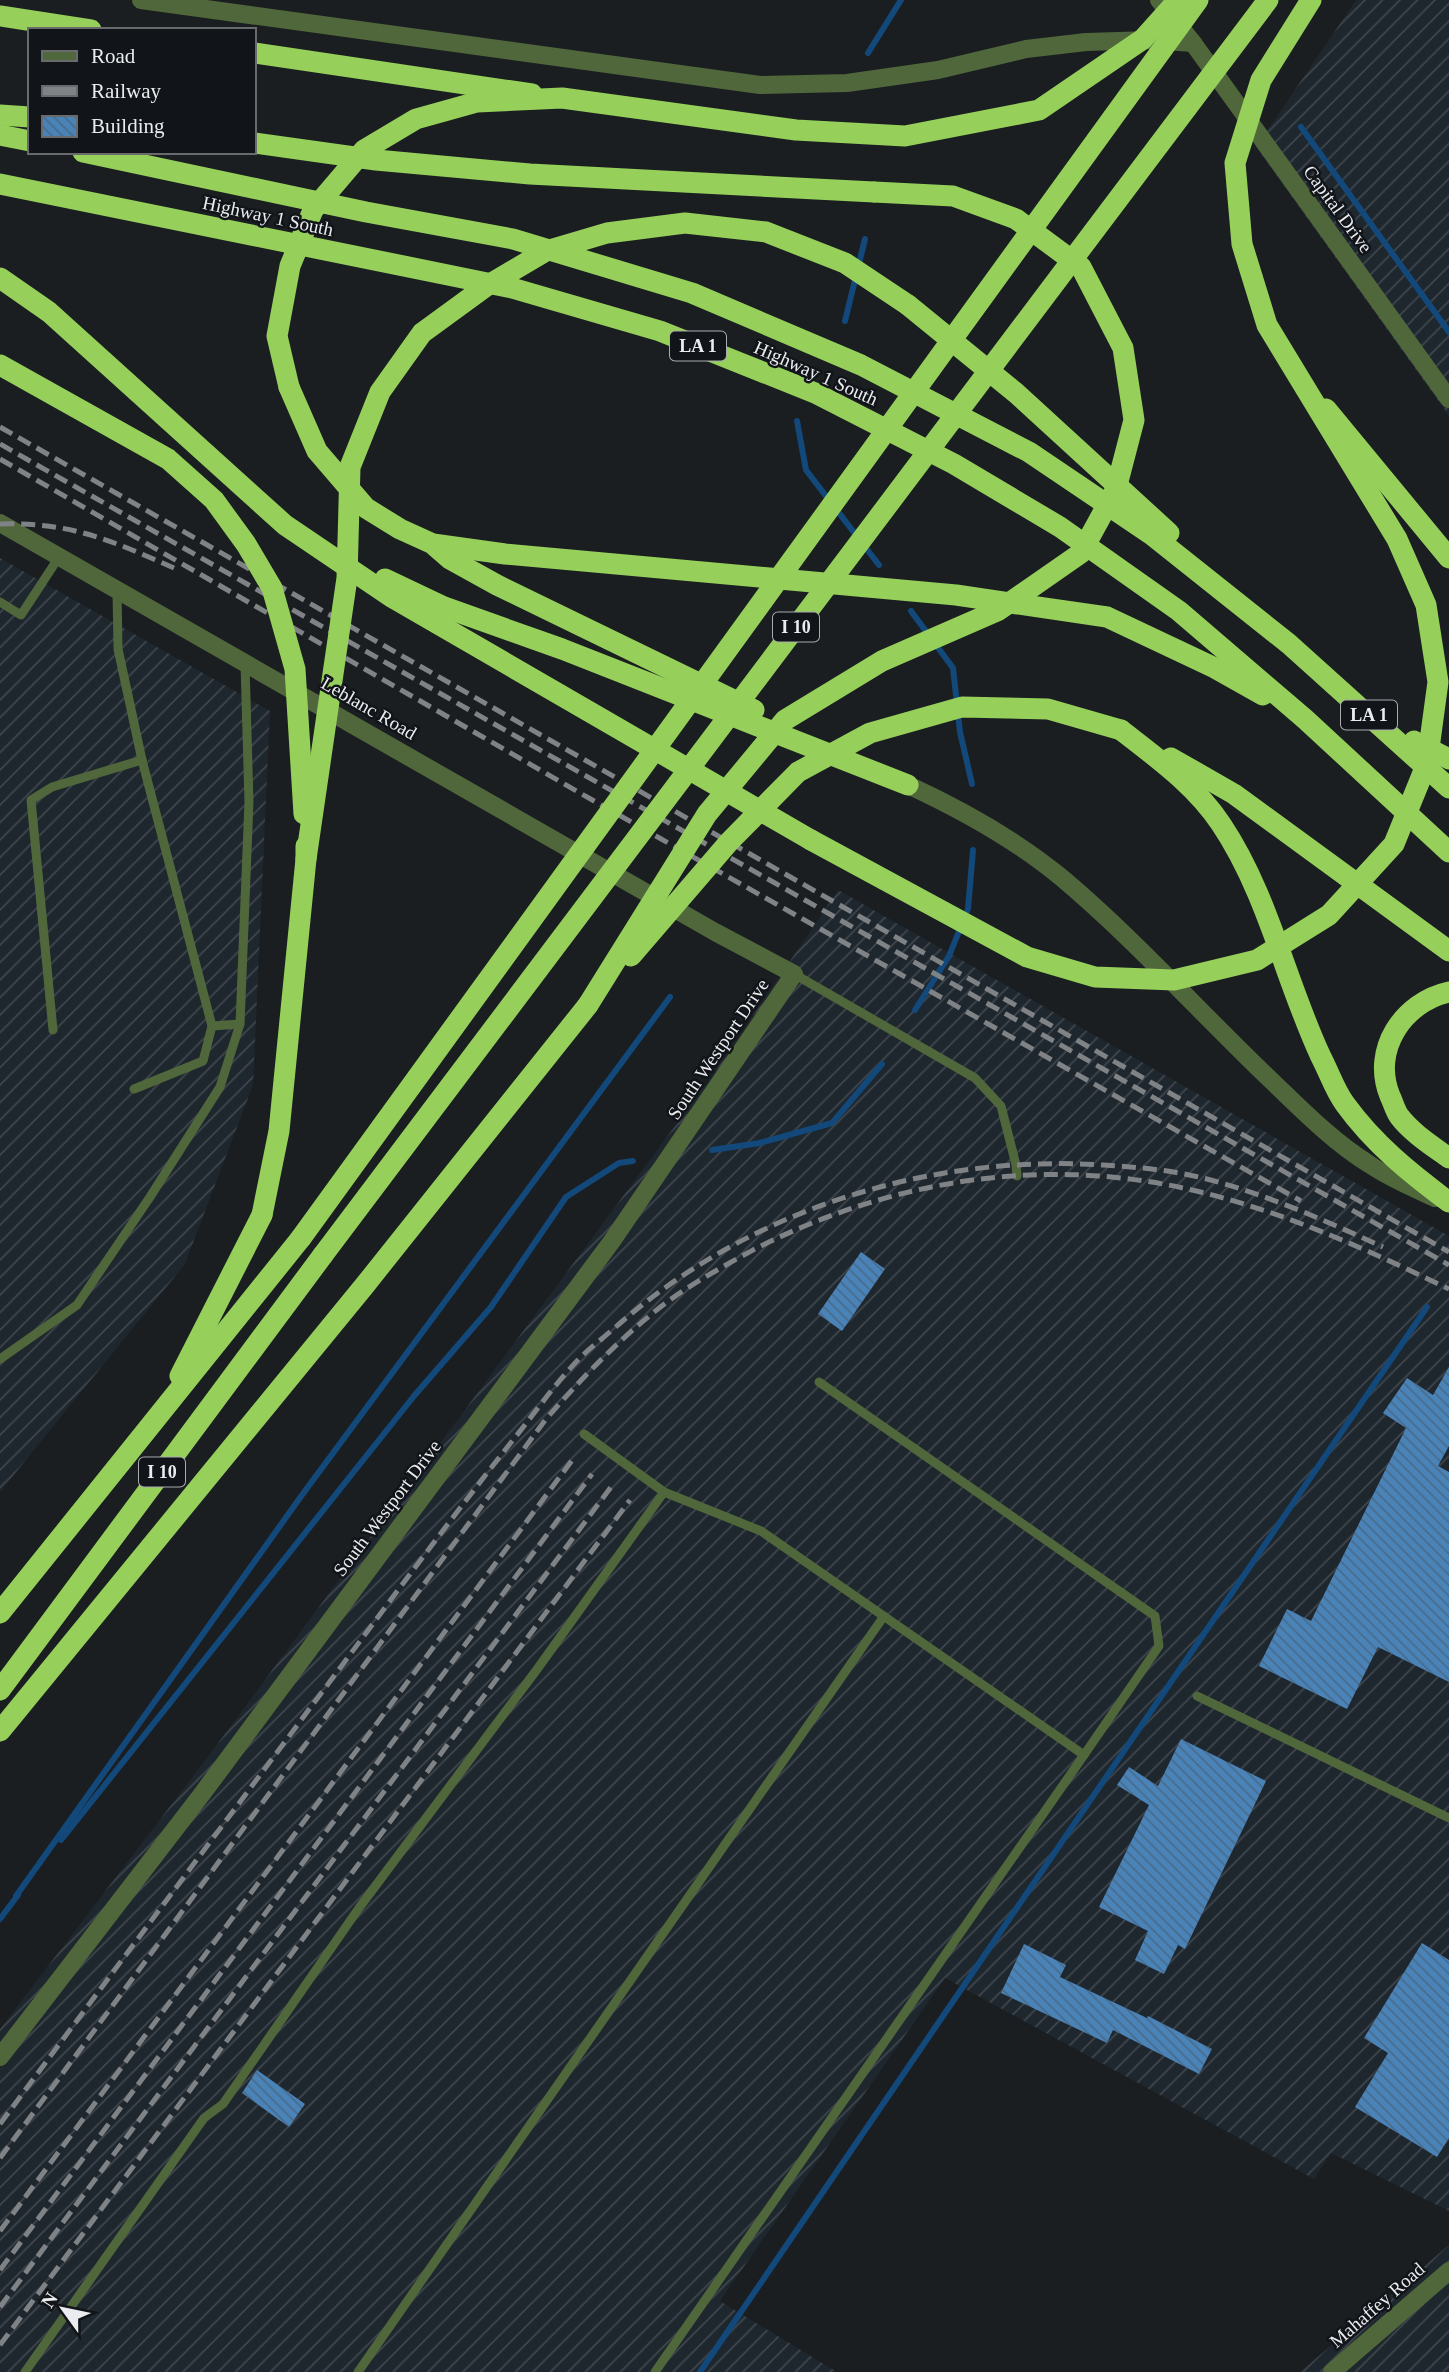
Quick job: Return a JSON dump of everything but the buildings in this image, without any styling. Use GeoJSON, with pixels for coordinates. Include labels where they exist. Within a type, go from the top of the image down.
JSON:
{"type":"FeatureCollection","features":[{"type":"Feature","properties":{"kind":"highway"},"geometry":{"type":"LineString","coordinates":[[256,53],[796,130],[905,136],[1039,110],[1143,39],[1178,0]]}},
{"type":"Feature","properties":{"kind":"highway","name":"I 10"},"geometry":{"type":"LineString","coordinates":[[0,1613],[301,1238],[1198,0]]}},
{"type":"Feature","properties":{"kind":"highway","name":"I 10"},"geometry":{"type":"LineString","coordinates":[[0,1690],[323,1255],[1268,0]]}},
{"type":"Feature","properties":{"kind":"highway"},"geometry":{"type":"LineString","coordinates":[[0,278],[49,312],[285,525],[393,598],[811,840],[1027,957],[1095,977],[1174,980],[1257,960],[1329,915],[1394,844],[1427,763],[1438,682],[1426,605],[1397,539],[1267,325],[1242,244],[1235,163],[1261,80],[1311,0]]}},
{"type":"Feature","properties":{"kind":"highway"},"geometry":{"type":"LineString","coordinates":[[0,16],[78,28]]}},
{"type":"Feature","properties":{"kind":"highway"},"geometry":{"type":"LineString","coordinates":[[562,98],[477,102],[416,119],[364,150],[313,210],[290,266],[277,336],[289,387],[317,451],[366,509],[433,544],[505,554],[956,595],[1107,617],[1215,668],[1305,719]]}},
{"type":"Feature","properties":{"kind":"highway"},"geometry":{"type":"LineString","coordinates":[[0,115],[28,117]]}},
{"type":"Feature","properties":{"kind":"highway"},"geometry":{"type":"LineString","coordinates":[[0,135],[28,141]]}},
{"type":"Feature","properties":{"kind":"highway"},"geometry":{"type":"LineString","coordinates":[[256,143],[376,160],[530,174],[953,195],[1016,219],[1081,267],[1123,348],[1134,420],[1116,489],[1081,553],[999,610],[882,661],[785,720],[707,814],[588,1005]]}},
{"type":"Feature","properties":{"kind":"highway","name":"Highway 1 South"},"geometry":{"type":"LineString","coordinates":[[92,154],[366,212],[513,239],[692,293],[861,365],[1029,452],[1152,535],[1289,644],[1449,788]]}},
{"type":"Feature","properties":{"kind":"highway","name":"Highway 1 South"},"geometry":{"type":"LineString","coordinates":[[0,184],[512,288],[660,331],[815,393],[954,464],[1060,527],[1179,611],[1305,719],[1449,852]]}},
{"type":"Feature","properties":{"kind":"highway"},"geometry":{"type":"LineString","coordinates":[[160,1416],[262,1215],[279,1130],[306,859],[347,578],[349,467],[380,392],[422,332],[485,287],[546,251],[607,233],[685,223],[766,232],[845,263],[908,305],[1016,393],[1289,644]]}},
{"type":"Feature","properties":{"kind":"highway"},"geometry":{"type":"LineString","coordinates":[[0,365],[168,459],[214,500],[246,544],[272,588],[295,669],[306,859]]}},
{"type":"Feature","properties":{"kind":"highway"},"geometry":{"type":"LineString","coordinates":[[1294,371],[1449,558]]}},
{"type":"Feature","properties":{"kind":"highway"},"geometry":{"type":"LineString","coordinates":[[285,525],[377,575],[444,607],[562,649],[908,785]]}},
{"type":"Feature","properties":{"kind":"highway"},"geometry":{"type":"LineString","coordinates":[[433,544],[450,559],[497,585],[908,785]]}},
{"type":"Feature","properties":{"kind":"highway"},"geometry":{"type":"LineString","coordinates":[[0,1731],[365,1285],[588,1005],[729,842],[798,772],[870,733],[962,707],[1048,709],[1121,730],[1234,794],[1449,951]]}},
{"type":"Feature","properties":{"kind":"highway"},"geometry":{"type":"LineString","coordinates":[[1375,720],[1449,760]]}},
{"type":"Feature","properties":{"kind":"highway"},"geometry":{"type":"LineString","coordinates":[[1121,730],[1180,776],[1220,821],[1248,867],[1312,1038],[1343,1102],[1382,1149],[1449,1203]]}},
{"type":"Feature","properties":{"kind":"highway"},"geometry":{"type":"LineString","coordinates":[[1449,992],[1422,1001],[1401,1019],[1388,1046],[1384,1065],[1386,1086],[1398,1114],[1422,1139],[1449,1158]]}},
{"type":"Feature","properties":{"kind":"street"},"geometry":{"type":"LineString","coordinates":[[141,0],[760,85],[847,83],[938,70],[1026,49],[1086,42],[1151,40],[1193,43]]}},
{"type":"Feature","properties":{"kind":"street","name":"Capital Drive"},"geometry":{"type":"LineString","coordinates":[[1159,0],[1193,43],[1449,399]]}},
{"type":"Feature","properties":{"kind":"street","name":"Leblanc Road"},"geometry":{"type":"LineString","coordinates":[[0,523],[715,932],[794,974]]}},
{"type":"Feature","properties":{"kind":"street"},"geometry":{"type":"LineString","coordinates":[[908,785],[965,812],[1004,836],[1060,877],[1109,921],[1312,1120],[1368,1164],[1449,1203]]}},
{"type":"Feature","properties":{"kind":"street","name":"South Westport Drive"},"geometry":{"type":"LineString","coordinates":[[0,2057],[202,1794],[612,1241],[794,974]]}},
{"type":"Feature","properties":{"kind":"street","name":"Mahaffey Road"},"geometry":{"type":"LineString","coordinates":[[1332,2372],[1449,2271]]}},
{"type":"Feature","properties":{"kind":"lane"},"geometry":{"type":"LineString","coordinates":[[0,602],[21,615],[59,557]]}},
{"type":"Feature","properties":{"kind":"lane"},"geometry":{"type":"LineString","coordinates":[[117,589],[118,649],[142,760],[212,1026],[203,1061],[134,1089]]}},
{"type":"Feature","properties":{"kind":"lane"},"geometry":{"type":"LineString","coordinates":[[0,1359],[77,1305],[220,1087],[240,1024],[249,802],[245,662]]}},
{"type":"Feature","properties":{"kind":"lane"},"geometry":{"type":"LineString","coordinates":[[53,1030],[31,800],[52,787],[142,760]]}},
{"type":"Feature","properties":{"kind":"lane"},"geometry":{"type":"LineString","coordinates":[[794,974],[975,1077],[1001,1106],[1017,1176]]}},
{"type":"Feature","properties":{"kind":"lane"},"geometry":{"type":"LineString","coordinates":[[212,1026],[240,1024]]}},
{"type":"Feature","properties":{"kind":"lane"},"geometry":{"type":"LineString","coordinates":[[655,2372],[1159,1646],[1155,1616],[819,1382]]}},
{"type":"Feature","properties":{"kind":"lane"},"geometry":{"type":"LineString","coordinates":[[584,1434],[664,1492],[761,1531],[1084,1755]]}},
{"type":"Feature","properties":{"kind":"lane"},"geometry":{"type":"LineString","coordinates":[[26,2372],[204,2118],[223,2105],[388,1868],[538,1668],[664,1492]]}},
{"type":"Feature","properties":{"kind":"lane"},"geometry":{"type":"LineString","coordinates":[[358,2372],[884,1616]]}},
{"type":"Feature","properties":{"kind":"lane"},"geometry":{"type":"LineString","coordinates":[[1197,1696],[1449,1818]]}},
{"type":"Feature","properties":{"kind":"shaded area"},"geometry":{"type":"Polygon","coordinates":[[[1356,0],[1449,0],[1449,416],[1256,147],[1356,0]]]}},
{"type":"Feature","properties":{"kind":"shaded area"},"geometry":{"type":"Polygon","coordinates":[[[0,558],[270,711],[253,1085],[185,1264],[0,1492],[0,558]]]}},
{"type":"Feature","properties":{"kind":"shaded area"},"geometry":{"type":"Polygon","coordinates":[[[838,890],[1449,1236],[1449,2211],[1331,2153],[1314,2179],[945,1978],[720,2301],[837,2372],[0,2372],[0,2029],[213,1750],[712,1076],[838,890]]]}},
{"type":"Feature","properties":{"kind":"shaded area"},"geometry":{"type":"Polygon","coordinates":[[[1449,2245],[1449,2372],[1300,2372],[1449,2245]]]}},
{"type":"Feature","properties":{"kind":"waterway"},"geometry":{"type":"LineString","coordinates":[[868,53],[901,0]]}},
{"type":"Feature","properties":{"kind":"waterway"},"geometry":{"type":"LineString","coordinates":[[1301,127],[1449,332]]}},
{"type":"Feature","properties":{"kind":"waterway"},"geometry":{"type":"LineString","coordinates":[[845,321],[865,239]]}},
{"type":"Feature","properties":{"kind":"waterway"},"geometry":{"type":"LineString","coordinates":[[797,421],[806,470],[879,565]]}},
{"type":"Feature","properties":{"kind":"waterway"},"geometry":{"type":"LineString","coordinates":[[911,611],[953,668],[960,732],[972,784]]}},
{"type":"Feature","properties":{"kind":"waterway"},"geometry":{"type":"LineString","coordinates":[[915,1010],[949,956],[968,909],[973,850]]}},
{"type":"Feature","properties":{"kind":"waterway"},"geometry":{"type":"LineString","coordinates":[[16,1896],[302,1495],[670,997]]}},
{"type":"Feature","properties":{"kind":"waterway"},"geometry":{"type":"LineString","coordinates":[[712,1150],[760,1143],[832,1123],[882,1064]]}},
{"type":"Feature","properties":{"kind":"waterway"},"geometry":{"type":"LineString","coordinates":[[61,1840],[414,1396],[491,1307],[566,1197],[619,1163],[633,1161]]}},
{"type":"Feature","properties":{"kind":"waterway"},"geometry":{"type":"LineString","coordinates":[[700,2372],[1427,1307]]}},
{"type":"Feature","properties":{"kind":"waterway"},"geometry":{"type":"LineString","coordinates":[[0,1919],[18,1895]]}},
{"type":"Feature","properties":{"kind":"railway"},"geometry":{"type":"LineString","coordinates":[[0,427],[1449,1252]]}},
{"type":"Feature","properties":{"kind":"railway"},"geometry":{"type":"LineString","coordinates":[[0,444],[1449,1265]]}},
{"type":"Feature","properties":{"kind":"railway"},"geometry":{"type":"LineString","coordinates":[[0,459],[580,793],[1301,1201]]}},
{"type":"Feature","properties":{"kind":"railway"},"geometry":{"type":"LineString","coordinates":[[0,524],[48,526],[90,535],[174,568]]}},
{"type":"Feature","properties":{"kind":"railway"},"geometry":{"type":"LineString","coordinates":[[0,2124],[408,1577],[552,1390],[587,1352],[670,1284],[725,1250],[784,1220],[845,1197],[908,1180],[972,1169],[1037,1164],[1128,1167],[1203,1178],[1272,1200],[1383,1247]]}},
{"type":"Feature","properties":{"kind":"railway"},"geometry":{"type":"LineString","coordinates":[[0,2158],[546,1419],[631,1331],[663,1305],[707,1276],[804,1226],[855,1207],[908,1192],[1017,1176],[1072,1175],[1127,1179],[1183,1188],[1252,1206],[1352,1244],[1449,1289]]}},
{"type":"Feature","properties":{"kind":"railway"},"geometry":{"type":"LineString","coordinates":[[0,2231],[573,1459]]}},
{"type":"Feature","properties":{"kind":"railway"},"geometry":{"type":"LineString","coordinates":[[0,2270],[592,1474]]}},
{"type":"Feature","properties":{"kind":"railway"},"geometry":{"type":"LineString","coordinates":[[0,2307],[611,1487]]}},
{"type":"Feature","properties":{"kind":"railway"},"geometry":{"type":"LineString","coordinates":[[0,2345],[630,1500]]}}]}
